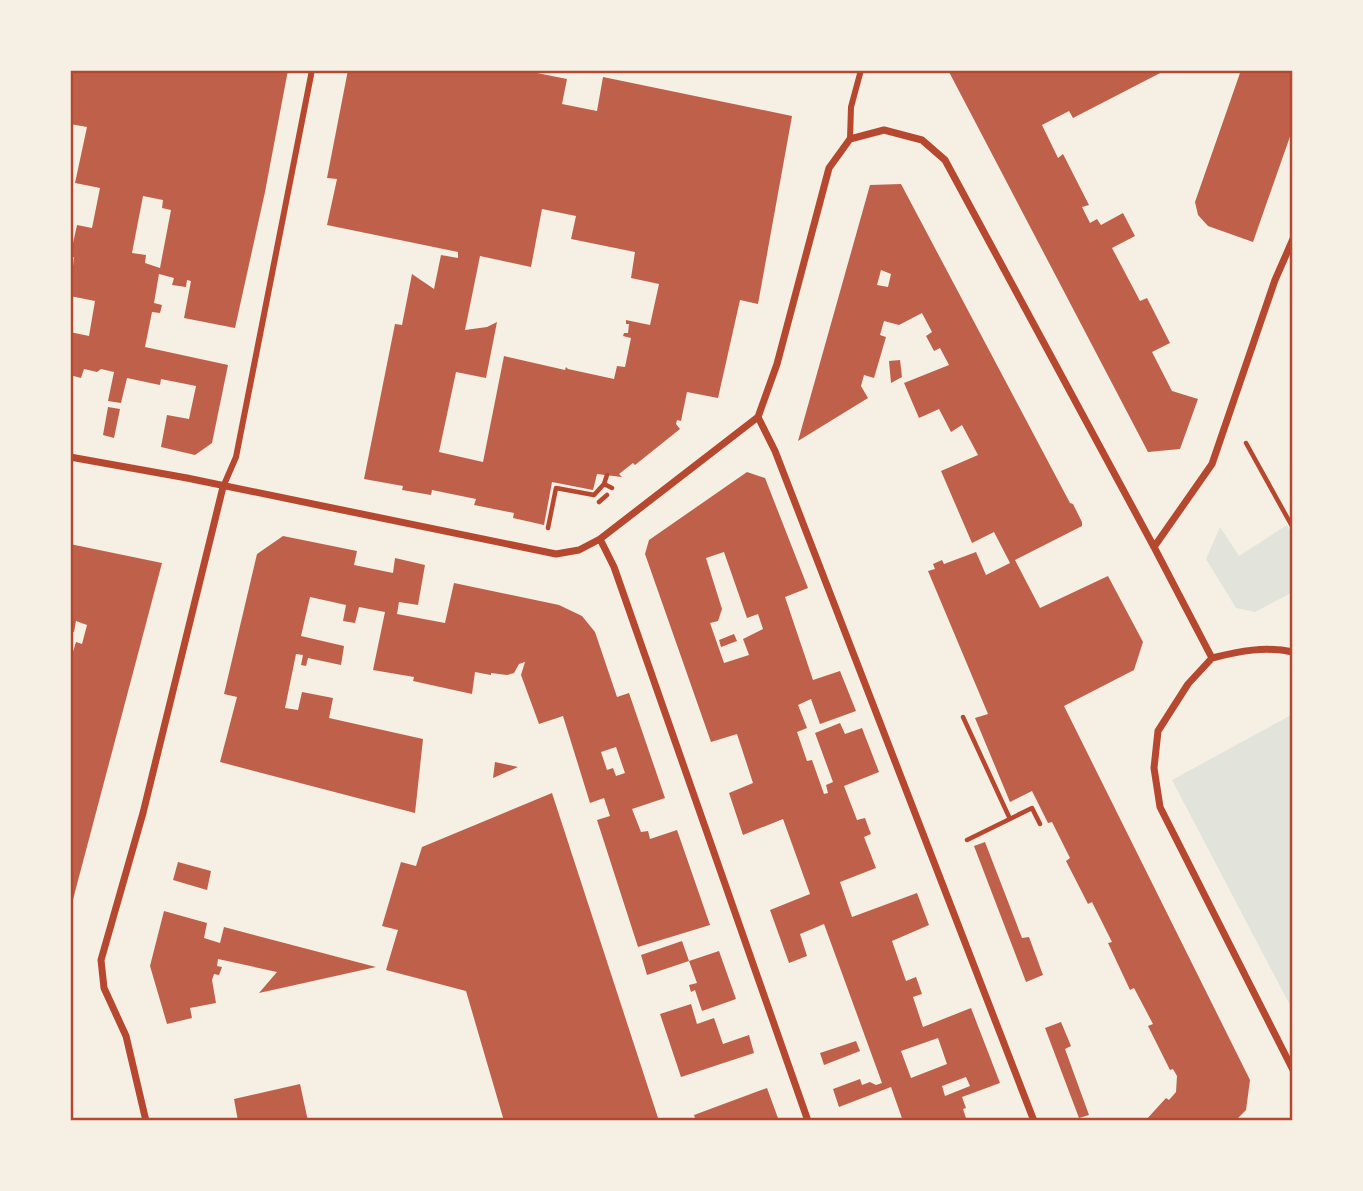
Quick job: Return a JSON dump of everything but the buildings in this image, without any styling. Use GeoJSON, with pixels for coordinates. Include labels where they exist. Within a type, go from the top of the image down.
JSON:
{"type":"FeatureCollection","features":[{"type":"Feature","properties":{"kind":"street"},"geometry":{"type":"LineString","coordinates":[[146,1121],[126,1037],[104,988],[101,960],[143,813],[223,486],[236,457],[312,70]]}},
{"type":"Feature","properties":{"kind":"street"},"geometry":{"type":"LineString","coordinates":[[70,457],[556,554],[579,550],[600,538],[758,417],[777,364],[829,168],[850,139],[851,107],[861,70]]}},
{"type":"Feature","properties":{"kind":"street"},"geometry":{"type":"LineString","coordinates":[[850,139],[884,130],[922,140],[945,160],[1212,658]]}},
{"type":"Feature","properties":{"kind":"street"},"geometry":{"type":"LineString","coordinates":[[1154,547],[1212,464],[1275,281],[1293,239]]}},
{"type":"Feature","properties":{"kind":"street"},"geometry":{"type":"LineString","coordinates":[[758,417],[775,451],[1034,1121]]}},
{"type":"Feature","properties":{"kind":"street"},"geometry":{"type":"LineString","coordinates":[[600,538],[618,580],[808,1121]]}},
{"type":"Feature","properties":{"kind":"street"},"geometry":{"type":"LineString","coordinates":[[1293,652],[1274,648],[1244,650],[1212,658],[1188,684],[1158,731],[1154,768],[1160,807],[1293,1070]]}},
{"type":"Feature","properties":{"kind":"path"},"geometry":{"type":"LineString","coordinates":[[1243,437],[1293,528]]}},
{"type":"Feature","properties":{"kind":"path"},"geometry":{"type":"LineString","coordinates":[[548,528],[556,488],[594,495],[604,484],[607,475]]}},
{"type":"Feature","properties":{"kind":"path"},"geometry":{"type":"LineString","coordinates":[[604,484],[612,488]]}},
{"type":"Feature","properties":{"kind":"path"},"geometry":{"type":"LineString","coordinates":[[599,502],[607,495]]}},
{"type":"Feature","properties":{"kind":"path"},"geometry":{"type":"LineString","coordinates":[[962,717],[1010,819]]}},
{"type":"Feature","properties":{"kind":"path"},"geometry":{"type":"LineString","coordinates":[[967,840],[1032,808],[1040,824]]}},
{"type":"Feature","properties":{"kind":"shaded area"},"geometry":{"type":"Polygon","coordinates":[[[1287,525],[1293,537],[1293,592],[1255,612],[1236,608],[1206,559],[1220,527],[1239,556],[1287,525]]]}},
{"type":"Feature","properties":{"kind":"shaded area"},"geometry":{"type":"Polygon","coordinates":[[[1293,714],[1293,1011],[1172,780],[1293,714]]]}}]}
